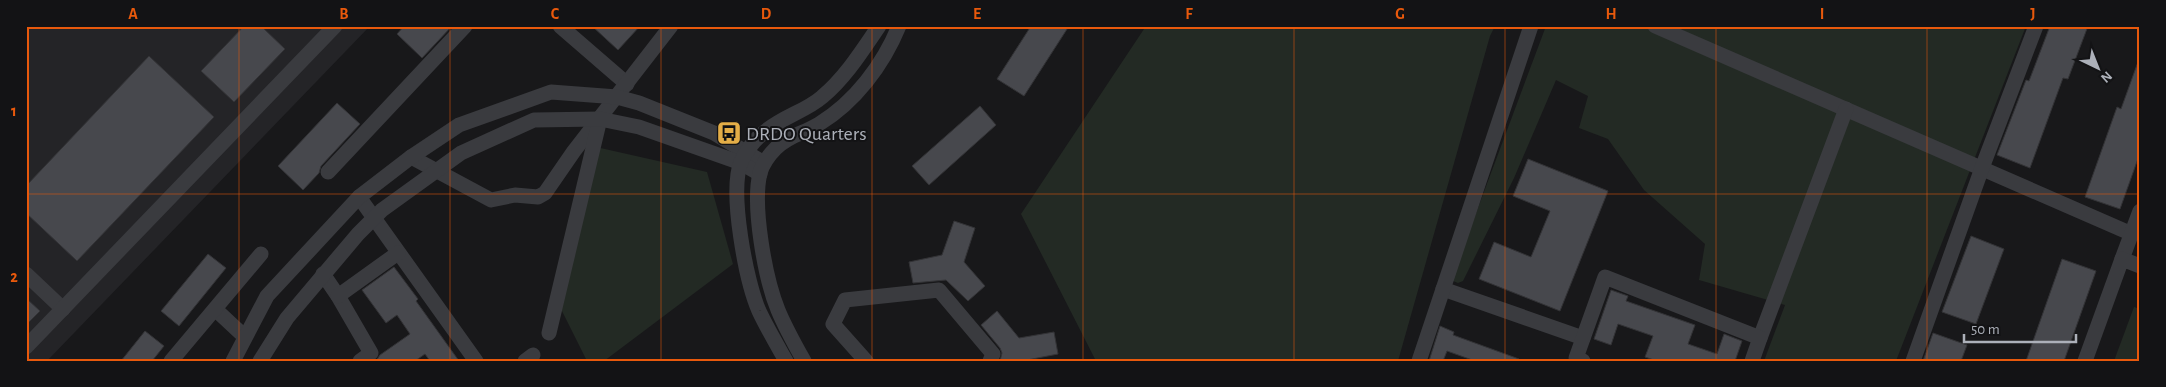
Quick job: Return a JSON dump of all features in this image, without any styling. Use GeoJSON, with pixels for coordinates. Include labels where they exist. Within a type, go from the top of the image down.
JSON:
{"type":"FeatureCollection","features":[{"type":"Feature","properties":{"kind":"street"},"geometry":{"type":"LineString","coordinates":[[26,347],[335,26]]}},
{"type":"Feature","properties":{"kind":"street"},"geometry":{"type":"LineString","coordinates":[[328,172],[465,26]]}},
{"type":"Feature","properties":{"kind":"street"},"geometry":{"type":"LineString","coordinates":[[560,26],[628,84]]}},
{"type":"Feature","properties":{"kind":"street"},"geometry":{"type":"LineString","coordinates":[[411,157],[491,200],[515,195],[538,197],[544,193],[671,26]]}},
{"type":"Feature","properties":{"kind":"street"},"geometry":{"type":"LineString","coordinates":[[786,361],[758,310],[746,275],[739,224],[737,182],[744,158],[760,135],[778,121],[822,98],[848,69],[879,26]]}},
{"type":"Feature","properties":{"kind":"street"},"geometry":{"type":"LineString","coordinates":[[804,361],[778,311],[764,267],[758,199],[762,168],[775,149],[790,136],[816,126],[837,113],[868,81],[899,26]]}},
{"type":"Feature","properties":{"kind":"street"},"geometry":{"type":"LineString","coordinates":[[1419,361],[1531,26]]}},
{"type":"Feature","properties":{"kind":"street"},"geometry":{"type":"LineString","coordinates":[[1655,26],[2132,234]]}},
{"type":"Feature","properties":{"kind":"street"},"geometry":{"type":"LineString","coordinates":[[1913,361],[1982,168],[2036,26]]}},
{"type":"Feature","properties":{"kind":"street"},"geometry":{"type":"LineString","coordinates":[[233,361],[267,296],[359,196],[411,157],[459,125],[551,92],[617,98],[639,103],[714,133],[744,158],[762,168]]}},
{"type":"Feature","properties":{"kind":"street"},"geometry":{"type":"LineString","coordinates":[[1752,361],[1846,109]]}},
{"type":"Feature","properties":{"kind":"street"},"geometry":{"type":"LineString","coordinates":[[265,357],[287,318],[323,274],[382,210],[461,153],[534,120],[600,119],[639,127],[744,158]]}},
{"type":"Feature","properties":{"kind":"street"},"geometry":{"type":"LineString","coordinates":[[549,333],[600,119]]}},
{"type":"Feature","properties":{"kind":"street"},"geometry":{"type":"LineString","coordinates":[[359,196],[476,361]]}},
{"type":"Feature","properties":{"kind":"street"},"geometry":{"type":"LineString","coordinates":[[2085,361],[2140,212]]}},
{"type":"Feature","properties":{"kind":"street"},"geometry":{"type":"LineString","coordinates":[[338,296],[398,253]]}},
{"type":"Feature","properties":{"kind":"street"},"geometry":{"type":"LineString","coordinates":[[171,361],[261,254]]}},
{"type":"Feature","properties":{"kind":"street"},"geometry":{"type":"LineString","coordinates":[[2122,259],[2140,266]]}},
{"type":"Feature","properties":{"kind":"street"},"geometry":{"type":"LineString","coordinates":[[26,274],[63,309]]}},
{"type":"Feature","properties":{"kind":"street"},"geometry":{"type":"LineString","coordinates":[[323,274],[371,353],[360,361]]}},
{"type":"Feature","properties":{"kind":"street"},"geometry":{"type":"LineString","coordinates":[[1583,361],[1576,358],[1604,277],[1760,338]]}},
{"type":"Feature","properties":{"kind":"street"},"geometry":{"type":"LineString","coordinates":[[1443,289],[1583,338]]}},
{"type":"Feature","properties":{"kind":"street"},"geometry":{"type":"LineString","coordinates":[[866,361],[833,324],[845,300],[940,290],[993,354],[990,361]]}},
{"type":"Feature","properties":{"kind":"street"},"geometry":{"type":"LineString","coordinates":[[215,309],[245,337]]}},
{"type":"Feature","properties":{"kind":"shaded area"},"geometry":{"type":"Polygon","coordinates":[[[26,26],[370,26],[47,361],[26,361],[26,26]]]}},
{"type":"Feature","properties":{"kind":"shaded area"},"geometry":{"type":"Polygon","coordinates":[[[1146,26],[1495,26],[1490,36],[1398,361],[1096,361],[1021,214],[1146,26]]]}},
{"type":"Feature","properties":{"kind":"shaded area"},"geometry":{"type":"Polygon","coordinates":[[[1546,26],[2026,26],[1896,361],[1764,361],[1785,305],[1699,280],[1705,244],[1644,190],[1608,139],[1579,128],[1588,96],[1556,80],[1514,178],[1463,281],[1458,283],[1451,280],[1546,26]]]}},
{"type":"Feature","properties":{"kind":"shaded area"},"geometry":{"type":"Polygon","coordinates":[[[596,147],[707,172],[733,264],[604,361],[587,361],[556,299],[596,147]]]}},
{"type":"Feature","properties":{"kind":"shaded area"},"geometry":{"type":"Polygon","coordinates":[[[2134,307],[2140,309],[2140,361],[2114,361],[2134,307]]]}},
{"type":"Feature","properties":{"kind":"building"},"geometry":{"type":"Polygon","coordinates":[[[244,26],[261,26],[285,49],[234,102],[201,71],[244,26]]]}},
{"type":"Feature","properties":{"kind":"building"},"geometry":{"type":"Polygon","coordinates":[[[404,26],[452,26],[422,58],[397,34],[404,26]]]}},
{"type":"Feature","properties":{"kind":"building"},"geometry":{"type":"Polygon","coordinates":[[[592,26],[640,26],[618,50],[592,26]]]}},
{"type":"Feature","properties":{"kind":"building"},"geometry":{"type":"Polygon","coordinates":[[[1031,26],[1069,26],[1024,96],[997,79],[1031,26]]]}},
{"type":"Feature","properties":{"kind":"building"},"geometry":{"type":"Polygon","coordinates":[[[2050,26],[2088,26],[2068,79],[2063,78],[2030,168],[1997,155],[2026,80],[2029,81],[2050,26]]]}},
{"type":"Feature","properties":{"kind":"building"},"geometry":{"type":"Polygon","coordinates":[[[149,56],[214,117],[77,261],[26,213],[26,186],[149,56]]]}},
{"type":"Feature","properties":{"kind":"building"},"geometry":{"type":"Polygon","coordinates":[[[2138,62],[2140,153],[2120,209],[2085,197],[2117,107],[2121,109],[2138,62]]]}},
{"type":"Feature","properties":{"kind":"building"},"geometry":{"type":"Polygon","coordinates":[[[337,103],[360,124],[321,166],[319,173],[303,190],[278,166],[337,103]]]}},
{"type":"Feature","properties":{"kind":"building"},"geometry":{"type":"Polygon","coordinates":[[[980,106],[996,125],[929,185],[912,166],[980,106]]]}},
{"type":"Feature","properties":{"kind":"building"},"geometry":{"type":"Polygon","coordinates":[[[1528,159],[1608,191],[1560,311],[1479,279],[1494,242],[1531,257],[1550,211],[1513,196],[1528,159]]]}},
{"type":"Feature","properties":{"kind":"building"},"geometry":{"type":"Polygon","coordinates":[[[954,221],[975,228],[964,262],[985,286],[968,301],[946,280],[913,283],[909,262],[942,255],[954,221]]]}},
{"type":"Feature","properties":{"kind":"building"},"geometry":{"type":"Polygon","coordinates":[[[1971,236],[2004,249],[1976,324],[1942,312],[1971,236]]]}},
{"type":"Feature","properties":{"kind":"building"},"geometry":{"type":"Polygon","coordinates":[[[208,254],[226,268],[179,326],[161,311],[208,254]]]}},
{"type":"Feature","properties":{"kind":"building"},"geometry":{"type":"Polygon","coordinates":[[[2062,259],[2096,271],[2064,361],[2026,361],[2062,259]]]}},
{"type":"Feature","properties":{"kind":"building"},"geometry":{"type":"Polygon","coordinates":[[[394,267],[418,299],[416,301],[459,361],[430,361],[425,354],[415,361],[376,361],[380,355],[410,334],[397,315],[386,323],[362,290],[394,267]]]}},
{"type":"Feature","properties":{"kind":"building"},"geometry":{"type":"Polygon","coordinates":[[[1611,290],[1628,296],[1626,301],[1695,325],[1688,344],[1717,354],[1724,334],[1742,341],[1735,361],[1657,361],[1645,357],[1653,336],[1618,324],[1611,345],[1594,339],[1611,290]]]}},
{"type":"Feature","properties":{"kind":"building"},"geometry":{"type":"Polygon","coordinates":[[[26,298],[40,311],[26,325],[26,298]]]}},
{"type":"Feature","properties":{"kind":"building"},"geometry":{"type":"Polygon","coordinates":[[[997,311],[1019,338],[1054,332],[1058,354],[1022,361],[1000,361],[1002,353],[1000,348],[981,325],[997,311]]]}},
{"type":"Feature","properties":{"kind":"building"},"geometry":{"type":"Polygon","coordinates":[[[1440,326],[1454,332],[1453,335],[1519,359],[1519,361],[1475,361],[1447,351],[1443,361],[1429,361],[1440,326]]]}},
{"type":"Feature","properties":{"kind":"building"},"geometry":{"type":"Polygon","coordinates":[[[145,331],[164,346],[152,361],[121,361],[145,331]]]}},
{"type":"Feature","properties":{"kind":"building"},"geometry":{"type":"Polygon","coordinates":[[[1933,333],[1967,345],[1961,361],[1923,361],[1933,333]]]}},
{"type":"Feature","properties":{"kind":"place","name":"DRDO Quarters"},"geometry":{"type":"Point","coordinates":[729,133]}}]}
